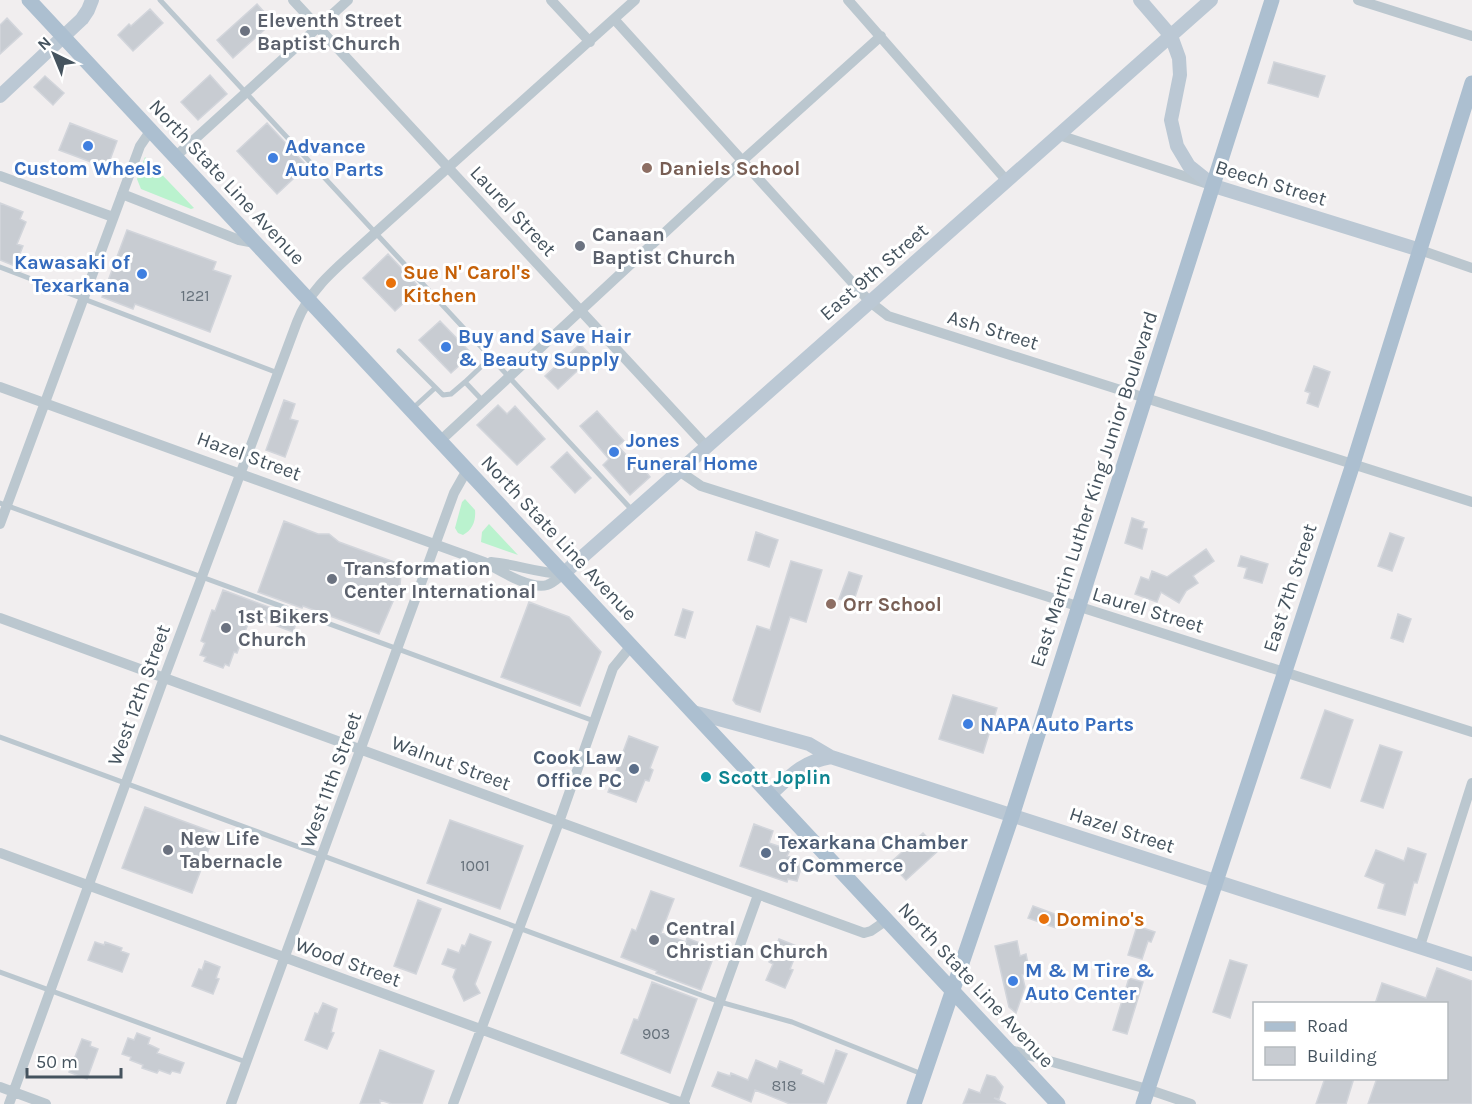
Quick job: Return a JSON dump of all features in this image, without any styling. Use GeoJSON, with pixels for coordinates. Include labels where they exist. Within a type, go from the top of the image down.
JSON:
{"type":"FeatureCollection","features":[{"type":"Feature","properties":{"kind":"main road","name":"North State Line Avenue"},"geometry":{"type":"LineString","coordinates":[[29,0],[1058,1104]]}},
{"type":"Feature","properties":{"kind":"main road","name":"East Martin Luther King Junior Boulevard"},"geometry":{"type":"LineString","coordinates":[[914,1104],[1012,816],[1272,0]]}},
{"type":"Feature","properties":{"kind":"main road","name":"East 7th Street"},"geometry":{"type":"LineString","coordinates":[[1145,1097],[1353,464],[1472,83]]}},
{"type":"Feature","properties":{"kind":"street"},"geometry":{"type":"LineString","coordinates":[[0,96],[82,19],[92,0]]}},
{"type":"Feature","properties":{"kind":"street","name":"Laurel Street"},"geometry":{"type":"LineString","coordinates":[[293,0],[706,446]]}},
{"type":"Feature","properties":{"kind":"street"},"geometry":{"type":"LineString","coordinates":[[175,157],[348,0]]}},
{"type":"Feature","properties":{"kind":"street"},"geometry":{"type":"LineString","coordinates":[[551,0],[590,42]]}},
{"type":"Feature","properties":{"kind":"street","name":"West 12th Street"},"geometry":{"type":"LineString","coordinates":[[9,1104],[201,577],[307,300],[320,283],[635,0]]}},
{"type":"Feature","properties":{"kind":"street"},"geometry":{"type":"LineString","coordinates":[[848,0],[1007,181]]}},
{"type":"Feature","properties":{"kind":"street"},"geometry":{"type":"LineString","coordinates":[[1140,0],[1171,36],[1179,58],[1180,75],[1172,120],[1177,146],[1189,165],[1214,186]]}},
{"type":"Feature","properties":{"kind":"street","name":"East 9th Street"},"geometry":{"type":"LineString","coordinates":[[563,574],[1211,0]]}},
{"type":"Feature","properties":{"kind":"street"},"geometry":{"type":"LineString","coordinates":[[1358,0],[1472,36]]}},
{"type":"Feature","properties":{"kind":"street","name":"Ash Street"},"geometry":{"type":"LineString","coordinates":[[614,19],[881,312],[893,318],[1472,502]]}},
{"type":"Feature","properties":{"kind":"street"},"geometry":{"type":"LineString","coordinates":[[440,441],[880,36]]}},
{"type":"Feature","properties":{"kind":"street"},"geometry":{"type":"LineString","coordinates":[[0,525],[4,504],[46,404],[140,146],[151,130]]}},
{"type":"Feature","properties":{"kind":"street","name":"Beech Street"},"geometry":{"type":"LineString","coordinates":[[1059,135],[1472,268]]}},
{"type":"Feature","properties":{"kind":"street"},"geometry":{"type":"LineString","coordinates":[[0,176],[113,217]]}},
{"type":"Feature","properties":{"kind":"street"},"geometry":{"type":"LineString","coordinates":[[122,194],[239,240],[255,243]]}},
{"type":"Feature","properties":{"kind":"street","name":"Hazel Street"},"geometry":{"type":"LineString","coordinates":[[0,387],[484,562],[528,583],[540,586],[551,583],[563,574]]}},
{"type":"Feature","properties":{"kind":"street","name":"West 11th Street"},"geometry":{"type":"LineString","coordinates":[[231,1104],[455,489],[467,470]]}},
{"type":"Feature","properties":{"kind":"street","name":"Laurel Street"},"geometry":{"type":"LineString","coordinates":[[679,471],[700,486],[1472,732]]}},
{"type":"Feature","properties":{"kind":"street","name":"Walnut Street"},"geometry":{"type":"LineString","coordinates":[[0,618],[864,933],[887,921]]}},
{"type":"Feature","properties":{"kind":"street"},"geometry":{"type":"LineString","coordinates":[[453,1104],[559,822],[613,668],[631,646]]}},
{"type":"Feature","properties":{"kind":"street","name":"Hazel Street"},"geometry":{"type":"LineString","coordinates":[[693,712],[809,744],[831,757],[1472,964]]}},
{"type":"Feature","properties":{"kind":"street"},"geometry":{"type":"LineString","coordinates":[[770,795],[803,765],[815,759],[831,757]]}},
{"type":"Feature","properties":{"kind":"street"},"geometry":{"type":"LineString","coordinates":[[1420,946],[1472,783]]}},
{"type":"Feature","properties":{"kind":"street","name":"Wood Street"},"geometry":{"type":"LineString","coordinates":[[0,853],[684,1104]]}},
{"type":"Feature","properties":{"kind":"street"},"geometry":{"type":"LineString","coordinates":[[684,1104],[758,895]]}},
{"type":"Feature","properties":{"kind":"street"},"geometry":{"type":"LineString","coordinates":[[1007,1049],[1145,1097],[1191,1104]]}},
{"type":"Feature","properties":{"kind":"street"},"geometry":{"type":"LineString","coordinates":[[0,1087],[46,1104]]}},
{"type":"Feature","properties":{"kind":"lane"},"geometry":{"type":"LineString","coordinates":[[160,0],[634,511]]}},
{"type":"Feature","properties":{"kind":"lane"},"geometry":{"type":"LineString","coordinates":[[0,267],[278,373]]}},
{"type":"Feature","properties":{"kind":"lane"},"geometry":{"type":"LineString","coordinates":[[399,351],[435,388],[448,396],[485,363]]}},
{"type":"Feature","properties":{"kind":"lane"},"geometry":{"type":"LineString","coordinates":[[465,382],[483,401]]}},
{"type":"Feature","properties":{"kind":"lane"},"geometry":{"type":"LineString","coordinates":[[411,410],[435,388]]}},
{"type":"Feature","properties":{"kind":"lane"},"geometry":{"type":"LineString","coordinates":[[4,504],[594,721]]}},
{"type":"Feature","properties":{"kind":"lane"},"geometry":{"type":"LineString","coordinates":[[0,737],[720,1002],[792,1022],[925,1075]]}},
{"type":"Feature","properties":{"kind":"lane"},"geometry":{"type":"LineString","coordinates":[[0,972],[246,1062]]}},
{"type":"Feature","properties":{"kind":"green space"},"geometry":{"type":"Polygon","coordinates":[[[145,157],[194,208],[191,209],[141,189],[137,179],[145,157]]]}},
{"type":"Feature","properties":{"kind":"green space"},"geometry":{"type":"Polygon","coordinates":[[[465,499],[475,510],[475,514],[471,528],[463,535],[455,528],[462,502],[465,499]]]}},
{"type":"Feature","properties":{"kind":"green space"},"geometry":{"type":"Polygon","coordinates":[[[489,524],[518,555],[481,542],[482,532],[489,524]]]}},
{"type":"Feature","properties":{"kind":"building","name":"Eleventh Street Baptist Church"},"geometry":{"type":"Polygon","coordinates":[[[257,4],[273,22],[233,58],[217,40],[257,4]]]}},
{"type":"Feature","properties":{"kind":"building"},"geometry":{"type":"Polygon","coordinates":[[[150,9],[163,23],[133,51],[118,35],[150,9]]]}},
{"type":"Feature","properties":{"kind":"building"},"geometry":{"type":"Polygon","coordinates":[[[7,18],[22,34],[0,54],[0,25],[7,18]]]}},
{"type":"Feature","properties":{"kind":"building"},"geometry":{"type":"Polygon","coordinates":[[[1274,62],[1325,76],[1318,97],[1268,83],[1274,62]]]}},
{"type":"Feature","properties":{"kind":"building"},"geometry":{"type":"Polygon","coordinates":[[[210,75],[227,94],[198,120],[181,102],[210,75]]]}},
{"type":"Feature","properties":{"kind":"building"},"geometry":{"type":"Polygon","coordinates":[[[45,76],[64,93],[53,105],[34,87],[45,76]]]}},
{"type":"Feature","properties":{"kind":"building","name":"Custom Wheels"},"geometry":{"type":"Polygon","coordinates":[[[70,123],[117,141],[107,168],[59,150],[70,123]]]}},
{"type":"Feature","properties":{"kind":"building","name":"Advance Auto Parts"},"geometry":{"type":"Polygon","coordinates":[[[267,123],[307,166],[277,194],[237,151],[267,123]]]}},
{"type":"Feature","properties":{"kind":"building"},"geometry":{"type":"Polygon","coordinates":[[[0,203],[23,212],[20,219],[26,222],[17,244],[23,246],[15,266],[0,260],[0,203]]]}},
{"type":"Feature","properties":{"kind":"building"},"geometry":{"type":"Polygon","coordinates":[[[127,230],[216,262],[213,270],[231,276],[210,332],[135,304],[133,309],[102,297],[127,230]]]}},
{"type":"Feature","properties":{"kind":"building","name":"Sue N' Carol's Kitchen"},"geometry":{"type":"Polygon","coordinates":[[[388,254],[420,288],[395,311],[363,278],[388,254]]]}},
{"type":"Feature","properties":{"kind":"building","name":"Buy and Save Hair & Beauty Supply"},"geometry":{"type":"Polygon","coordinates":[[[440,321],[472,354],[451,373],[419,340],[440,321]]]}},
{"type":"Feature","properties":{"kind":"building"},"geometry":{"type":"Polygon","coordinates":[[[580,344],[592,357],[558,389],[545,376],[580,344]]]}},
{"type":"Feature","properties":{"kind":"building"},"geometry":{"type":"Polygon","coordinates":[[[1314,366],[1330,372],[1318,407],[1307,403],[1310,393],[1305,391],[1314,366]]]}},
{"type":"Feature","properties":{"kind":"building"},"geometry":{"type":"Polygon","coordinates":[[[284,400],[295,404],[290,419],[298,421],[285,457],[266,450],[284,400]]]}},
{"type":"Feature","properties":{"kind":"building"},"geometry":{"type":"Polygon","coordinates":[[[498,405],[507,414],[515,406],[545,439],[517,465],[477,425],[498,405]]]}},
{"type":"Feature","properties":{"kind":"building","name":"Jones Funeral Home"},"geometry":{"type":"Polygon","coordinates":[[[597,411],[624,441],[618,446],[640,470],[643,468],[650,477],[630,495],[603,465],[609,459],[580,426],[597,411]]]}},
{"type":"Feature","properties":{"kind":"building"},"geometry":{"type":"Polygon","coordinates":[[[567,452],[591,478],[575,493],[551,467],[567,452]]]}},
{"type":"Feature","properties":{"kind":"building"},"geometry":{"type":"Polygon","coordinates":[[[1132,518],[1144,522],[1142,528],[1147,529],[1142,549],[1125,543],[1132,518]]]}},
{"type":"Feature","properties":{"kind":"building","name":"Transformation Center International"},"geometry":{"type":"Polygon","coordinates":[[[284,521],[318,534],[329,534],[339,542],[397,563],[396,572],[401,574],[400,585],[379,634],[258,592],[284,521]]]}},
{"type":"Feature","properties":{"kind":"building"},"geometry":{"type":"Polygon","coordinates":[[[756,532],[778,540],[769,567],[748,560],[756,532]]]}},
{"type":"Feature","properties":{"kind":"building"},"geometry":{"type":"Polygon","coordinates":[[[1390,533],[1404,538],[1392,571],[1378,566],[1390,533]]]}},
{"type":"Feature","properties":{"kind":"building"},"geometry":{"type":"Polygon","coordinates":[[[1206,549],[1214,561],[1193,576],[1198,583],[1186,591],[1179,603],[1161,592],[1157,602],[1135,594],[1141,577],[1149,580],[1152,571],[1167,577],[1206,549]]]}},
{"type":"Feature","properties":{"kind":"building"},"geometry":{"type":"Polygon","coordinates":[[[1241,556],[1268,564],[1262,583],[1244,578],[1247,568],[1238,566],[1241,556]]]}},
{"type":"Feature","properties":{"kind":"building"},"geometry":{"type":"Polygon","coordinates":[[[791,561],[822,570],[806,622],[790,617],[760,712],[736,704],[733,700],[757,626],[770,630],[791,561]]]}},
{"type":"Feature","properties":{"kind":"building"},"geometry":{"type":"Polygon","coordinates":[[[849,572],[862,576],[853,603],[839,599],[849,572]]]}},
{"type":"Feature","properties":{"kind":"building","name":"1st Bikers Church"},"geometry":{"type":"Polygon","coordinates":[[[223,590],[298,618],[293,632],[251,616],[237,653],[234,652],[229,666],[225,664],[223,668],[204,661],[206,657],[200,655],[205,643],[201,641],[212,610],[215,611],[223,590]]]}},
{"type":"Feature","properties":{"kind":"building"},"geometry":{"type":"Polygon","coordinates":[[[529,602],[569,617],[601,652],[580,706],[501,677],[529,602]]]}},
{"type":"Feature","properties":{"kind":"building"},"geometry":{"type":"Polygon","coordinates":[[[683,609],[693,612],[685,638],[675,635],[683,609]]]}},
{"type":"Feature","properties":{"kind":"building"},"geometry":{"type":"Polygon","coordinates":[[[1398,614],[1411,619],[1403,642],[1391,638],[1398,614]]]}},
{"type":"Feature","properties":{"kind":"building","name":"NAPA Auto Parts"},"geometry":{"type":"Polygon","coordinates":[[[953,695],[997,708],[983,753],[939,739],[953,695]]]}},
{"type":"Feature","properties":{"kind":"building"},"geometry":{"type":"Polygon","coordinates":[[[1325,710],[1353,720],[1330,788],[1301,778],[1325,710]]]}},
{"type":"Feature","properties":{"kind":"building","name":"Cook Law Office PC"},"geometry":{"type":"Polygon","coordinates":[[[629,736],[658,747],[650,768],[653,770],[649,781],[645,780],[636,802],[608,792],[629,736]]]}},
{"type":"Feature","properties":{"kind":"building"},"geometry":{"type":"Polygon","coordinates":[[[1380,745],[1402,752],[1383,808],[1361,801],[1380,745]]]}},
{"type":"Feature","properties":{"kind":"building","name":"New Life Tabernacle"},"geometry":{"type":"Polygon","coordinates":[[[145,807],[215,833],[192,893],[122,868],[145,807]]]}},
{"type":"Feature","properties":{"kind":"building"},"geometry":{"type":"Polygon","coordinates":[[[450,820],[523,846],[500,909],[427,883],[450,820]]]}},
{"type":"Feature","properties":{"kind":"building","name":"Texarkana Chamber of Commerce"},"geometry":{"type":"Polygon","coordinates":[[[754,824],[773,831],[769,843],[790,850],[787,856],[796,859],[795,863],[802,865],[797,881],[788,879],[787,882],[740,866],[754,824]]]}},
{"type":"Feature","properties":{"kind":"building"},"geometry":{"type":"Polygon","coordinates":[[[923,833],[939,850],[906,880],[890,863],[923,833]]]}},
{"type":"Feature","properties":{"kind":"building"},"geometry":{"type":"Polygon","coordinates":[[[1408,848],[1426,854],[1417,883],[1414,882],[1405,915],[1378,908],[1385,884],[1365,876],[1376,850],[1404,861],[1408,848]]]}},
{"type":"Feature","properties":{"kind":"building","name":"Central Christian Church"},"geometry":{"type":"Polygon","coordinates":[[[651,891],[674,899],[661,933],[686,942],[687,938],[702,944],[700,950],[714,956],[701,990],[621,957],[632,929],[636,931],[651,891]]]}},
{"type":"Feature","properties":{"kind":"building"},"geometry":{"type":"Polygon","coordinates":[[[418,900],[441,909],[416,974],[394,966],[418,900]]]}},
{"type":"Feature","properties":{"kind":"building","name":"Domino's"},"geometry":{"type":"Polygon","coordinates":[[[1033,906],[1060,916],[1056,928],[1028,918],[1033,906]]]}},
{"type":"Feature","properties":{"kind":"building"},"geometry":{"type":"Polygon","coordinates":[[[1137,926],[1155,932],[1151,942],[1148,941],[1142,959],[1128,955],[1137,926]]]}},
{"type":"Feature","properties":{"kind":"building"},"geometry":{"type":"Polygon","coordinates":[[[470,934],[491,942],[475,984],[480,993],[464,1001],[453,977],[456,969],[442,964],[448,949],[459,953],[470,934]]]}},
{"type":"Feature","properties":{"kind":"building"},"geometry":{"type":"Polygon","coordinates":[[[779,939],[799,947],[785,988],[766,980],[773,964],[769,962],[779,939]]]}},
{"type":"Feature","properties":{"kind":"building","name":"M & M Tire & Auto Center"},"geometry":{"type":"Polygon","coordinates":[[[1017,941],[1020,956],[1026,954],[1030,973],[1022,975],[1025,987],[1016,1013],[1009,1007],[995,946],[1017,941]]]}},
{"type":"Feature","properties":{"kind":"building"},"geometry":{"type":"Polygon","coordinates":[[[95,942],[104,945],[105,942],[122,948],[121,951],[129,954],[122,972],[88,960],[95,942]]]}},
{"type":"Feature","properties":{"kind":"building"},"geometry":{"type":"Polygon","coordinates":[[[1230,960],[1247,965],[1230,1018],[1213,1012],[1230,960]]]}},
{"type":"Feature","properties":{"kind":"building"},"geometry":{"type":"Polygon","coordinates":[[[205,961],[220,967],[216,978],[219,979],[213,994],[192,986],[205,961]]]}},
{"type":"Feature","properties":{"kind":"building"},"geometry":{"type":"Polygon","coordinates":[[[1437,968],[1472,981],[1472,1104],[1368,1104],[1376,1080],[1448,1080],[1448,1002],[1376,1002],[1382,983],[1426,998],[1437,968]]]}},
{"type":"Feature","properties":{"kind":"building"},"geometry":{"type":"Polygon","coordinates":[[[1129,978],[1143,982],[1127,1034],[1113,1030],[1129,978]]]}},
{"type":"Feature","properties":{"kind":"building","name":"Central Christian Church"},"geometry":{"type":"Polygon","coordinates":[[[652,982],[697,999],[670,1073],[621,1053],[634,1019],[638,1020],[652,982]]]}},
{"type":"Feature","properties":{"kind":"building"},"geometry":{"type":"Polygon","coordinates":[[[323,1003],[337,1009],[331,1032],[334,1033],[327,1049],[305,1040],[315,1013],[318,1014],[323,1003]]]}},
{"type":"Feature","properties":{"kind":"building"},"geometry":{"type":"Polygon","coordinates":[[[137,1033],[150,1038],[148,1044],[159,1049],[157,1053],[184,1063],[180,1073],[172,1071],[170,1074],[159,1070],[157,1073],[142,1068],[143,1065],[122,1054],[128,1038],[134,1040],[137,1033]]]}},
{"type":"Feature","properties":{"kind":"building"},"geometry":{"type":"Polygon","coordinates":[[[82,1039],[91,1042],[90,1046],[98,1049],[87,1079],[69,1072],[82,1039]]]}},
{"type":"Feature","properties":{"kind":"building"},"geometry":{"type":"Polygon","coordinates":[[[380,1050],[434,1071],[422,1104],[392,1104],[380,1100],[380,1104],[360,1104],[380,1050]]]}},
{"type":"Feature","properties":{"kind":"building"},"geometry":{"type":"Polygon","coordinates":[[[836,1050],[847,1054],[826,1104],[790,1104],[755,1090],[751,1102],[712,1086],[718,1072],[730,1076],[731,1073],[748,1080],[756,1060],[777,1069],[780,1061],[802,1070],[801,1074],[824,1084],[836,1050]]]}},
{"type":"Feature","properties":{"kind":"building"},"geometry":{"type":"Polygon","coordinates":[[[987,1075],[995,1077],[1003,1087],[999,1099],[994,1098],[1006,1104],[963,1104],[969,1089],[980,1093],[987,1075]]]}},
{"type":"Feature","properties":{"kind":"building"},"geometry":{"type":"Polygon","coordinates":[[[1324,1080],[1353,1080],[1346,1104],[1316,1104],[1324,1080]]]}},
{"type":"Feature","properties":{"kind":"place","name":"Eleventh Street Baptist Church"},"geometry":{"type":"Point","coordinates":[245,31]}},
{"type":"Feature","properties":{"kind":"place","name":"Custom Wheels"},"geometry":{"type":"Point","coordinates":[88,146]}},
{"type":"Feature","properties":{"kind":"place","name":"Advance Auto Parts"},"geometry":{"type":"Point","coordinates":[273,158]}},
{"type":"Feature","properties":{"kind":"place","name":"Daniels School"},"geometry":{"type":"Point","coordinates":[647,168]}},
{"type":"Feature","properties":{"kind":"place","name":"Canaan Baptist Church"},"geometry":{"type":"Point","coordinates":[580,246]}},
{"type":"Feature","properties":{"kind":"place","name":"Kawasaki of Texarkana"},"geometry":{"type":"Point","coordinates":[142,274]}},
{"type":"Feature","properties":{"kind":"place","name":"Sue N' Carol's Kitchen"},"geometry":{"type":"Point","coordinates":[391,283]}},
{"type":"Feature","properties":{"kind":"place","name":"Buy and Save Hair & Beauty Supply"},"geometry":{"type":"Point","coordinates":[446,347]}},
{"type":"Feature","properties":{"kind":"place","name":"Jones Funeral Home"},"geometry":{"type":"Point","coordinates":[614,452]}},
{"type":"Feature","properties":{"kind":"place","name":"Transformation Center International"},"geometry":{"type":"Point","coordinates":[332,579]}},
{"type":"Feature","properties":{"kind":"place","name":"Orr School"},"geometry":{"type":"Point","coordinates":[831,604]}},
{"type":"Feature","properties":{"kind":"place","name":"1st Bikers Church"},"geometry":{"type":"Point","coordinates":[226,628]}},
{"type":"Feature","properties":{"kind":"place","name":"NAPA Auto Parts"},"geometry":{"type":"Point","coordinates":[968,724]}},
{"type":"Feature","properties":{"kind":"place","name":"Cook Law Office PC"},"geometry":{"type":"Point","coordinates":[634,769]}},
{"type":"Feature","properties":{"kind":"place","name":"Scott Joplin"},"geometry":{"type":"Point","coordinates":[706,777]}},
{"type":"Feature","properties":{"kind":"place","name":"New Life Tabernacle"},"geometry":{"type":"Point","coordinates":[168,850]}},
{"type":"Feature","properties":{"kind":"place","name":"Texarkana Chamber of Commerce"},"geometry":{"type":"Point","coordinates":[766,853]}},
{"type":"Feature","properties":{"kind":"place","name":"Domino's"},"geometry":{"type":"Point","coordinates":[1044,919]}},
{"type":"Feature","properties":{"kind":"place","name":"Central Christian Church"},"geometry":{"type":"Point","coordinates":[654,940]}},
{"type":"Feature","properties":{"kind":"place","name":"M & M Tire & Auto Center"},"geometry":{"type":"Point","coordinates":[1013,981]}}]}
